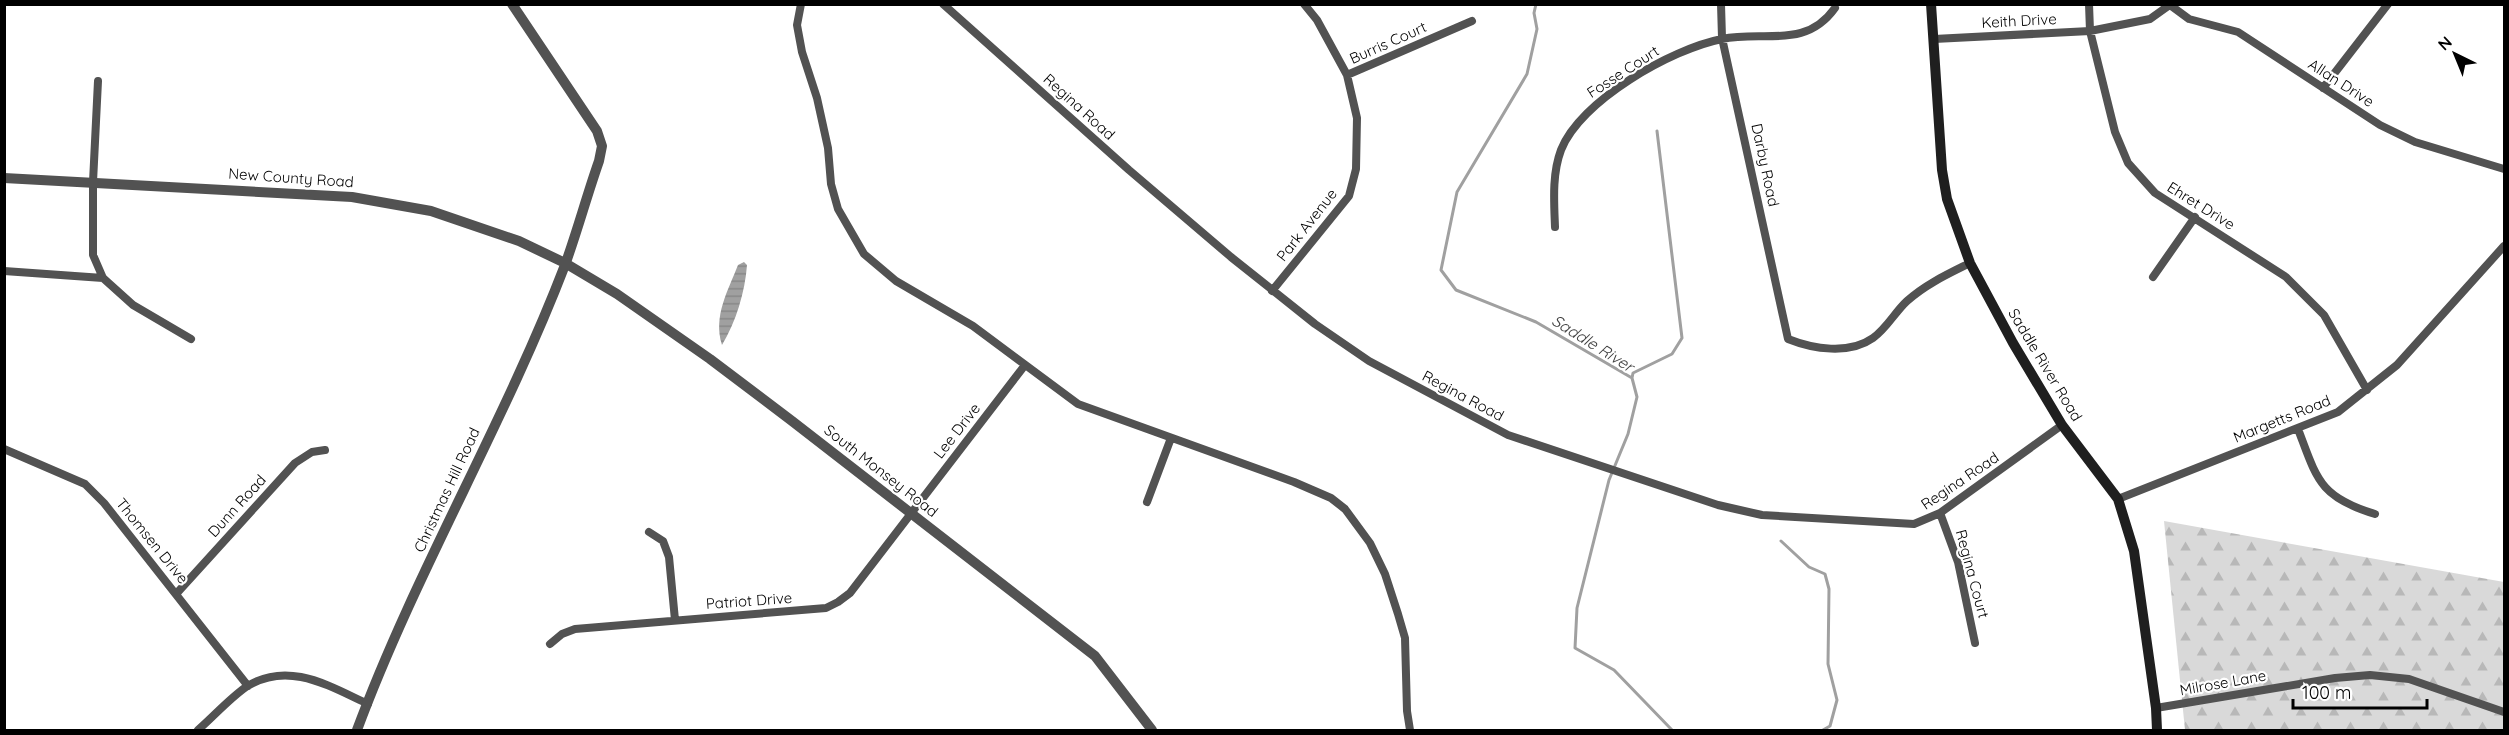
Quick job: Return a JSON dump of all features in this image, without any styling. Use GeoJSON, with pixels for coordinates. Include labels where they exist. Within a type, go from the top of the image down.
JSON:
{"type":"FeatureCollection","features":[{"type":"Feature","properties":{"kind":"main road","name":"Saddle River Road"},"geometry":{"type":"LineString","coordinates":[[1931,4],[1945,189],[1957,230],[1970,262],[2013,343],[2062,425],[2118,499],[2134,551],[2156,708],[2157,730]]}},
{"type":"Feature","properties":{"kind":"street","name":"Christmas Hill Road"},"geometry":{"type":"LineString","coordinates":[[358,727],[412,600],[482,452],[565,263],[599,161],[602,146],[597,131],[512,4]]}},
{"type":"Feature","properties":{"kind":"street"},"geometry":{"type":"LineString","coordinates":[[801,4],[797,25],[802,52],[817,98],[838,209],[864,254],[896,281],[973,326],[1078,404],[1294,482],[1331,498],[1345,509],[1370,543],[1385,574],[1398,614],[1405,638],[1407,711],[1410,730]]}},
{"type":"Feature","properties":{"kind":"street","name":"Regina Road"},"geometry":{"type":"LineString","coordinates":[[943,4],[1129,170],[1272,291],[1315,324],[1369,361],[1508,435],[1539,447],[1718,505],[1762,515],[1914,524],[1940,513],[2062,425]]}},
{"type":"Feature","properties":{"kind":"street","name":"Park Avenue"},"geometry":{"type":"LineString","coordinates":[[1272,291],[1349,196],[1356,170],[1357,118],[1347,75],[1317,20],[1304,4]]}},
{"type":"Feature","properties":{"kind":"street","name":"Darby Road"},"geometry":{"type":"LineString","coordinates":[[1721,4],[1722,38],[1788,339],[1805,346],[1831,349],[1852,346],[1872,339],[1906,302],[1924,287],[1970,262]]}},
{"type":"Feature","properties":{"kind":"street","name":"Ehret Drive"},"geometry":{"type":"LineString","coordinates":[[2090,4],[2090,31],[2115,132],[2128,163],[2155,193],[2286,277],[2324,315],[2367,390]]}},
{"type":"Feature","properties":{"kind":"street"},"geometry":{"type":"LineString","coordinates":[[2323,88],[2388,4]]}},
{"type":"Feature","properties":{"kind":"street","name":"Keith Drive"},"geometry":{"type":"LineString","coordinates":[[1934,39],[2090,31],[2150,19],[2170,5]]}},
{"type":"Feature","properties":{"kind":"street","name":"Allan Drive"},"geometry":{"type":"LineString","coordinates":[[2170,5],[2189,19],[2238,32],[2380,125],[2415,142],[2505,169]]}},
{"type":"Feature","properties":{"kind":"street","name":"Fosse Court"},"geometry":{"type":"LineString","coordinates":[[1555,227],[1555,169],[1562,148],[1582,116],[1598,101],[1682,52],[1722,38],[1782,37],[1808,31],[1826,21],[1835,8]]}},
{"type":"Feature","properties":{"kind":"street","name":"Burris Court"},"geometry":{"type":"LineString","coordinates":[[1347,75],[1472,21]]}},
{"type":"Feature","properties":{"kind":"street"},"geometry":{"type":"LineString","coordinates":[[98,81],[93,182],[93,255],[103,278],[133,305],[191,339]]}},
{"type":"Feature","properties":{"kind":"street","name":"New County Road"},"geometry":{"type":"LineString","coordinates":[[4,178],[313,194],[392,202],[475,224],[519,241],[565,263]]}},
{"type":"Feature","properties":{"kind":"street"},"geometry":{"type":"LineString","coordinates":[[2153,277],[2195,218]]}},
{"type":"Feature","properties":{"kind":"street","name":"Margetts Road"},"geometry":{"type":"LineString","coordinates":[[2118,499],[2338,412],[2397,365],[2475,276],[2505,246]]}},
{"type":"Feature","properties":{"kind":"street","name":"South Monsey Road"},"geometry":{"type":"LineString","coordinates":[[565,263],[644,313],[724,369],[1095,656],[1152,730]]}},
{"type":"Feature","properties":{"kind":"street"},"geometry":{"type":"LineString","coordinates":[[4,271],[103,278]]}},
{"type":"Feature","properties":{"kind":"street","name":"Lee Drive"},"geometry":{"type":"LineString","coordinates":[[911,514],[1025,365]]}},
{"type":"Feature","properties":{"kind":"street"},"geometry":{"type":"LineString","coordinates":[[2298,429],[2320,483],[2352,507],[2374,514]]}},
{"type":"Feature","properties":{"kind":"street"},"geometry":{"type":"LineString","coordinates":[[1147,502],[1171,438]]}},
{"type":"Feature","properties":{"kind":"street","name":"Thomsen Drive"},"geometry":{"type":"LineString","coordinates":[[4,448],[85,484],[104,503],[177,593],[248,686]]}},
{"type":"Feature","properties":{"kind":"street","name":"Dunn Road"},"geometry":{"type":"LineString","coordinates":[[177,593],[295,463],[312,452],[325,450]]}},
{"type":"Feature","properties":{"kind":"street","name":"Regina Court"},"geometry":{"type":"LineString","coordinates":[[1940,513],[1958,562],[1976,643]]}},
{"type":"Feature","properties":{"kind":"street","name":"Patriot Drive"},"geometry":{"type":"LineString","coordinates":[[550,644],[562,634],[575,629],[826,608],[850,593],[911,514]]}},
{"type":"Feature","properties":{"kind":"street"},"geometry":{"type":"LineString","coordinates":[[650,532],[663,541],[669,557],[675,620]]}},
{"type":"Feature","properties":{"kind":"street"},"geometry":{"type":"LineString","coordinates":[[198,730],[248,686],[279,675],[296,674],[368,704]]}},
{"type":"Feature","properties":{"kind":"street","name":"Milrose Lane"},"geometry":{"type":"LineString","coordinates":[[2156,708],[2293,685],[2370,675],[2409,679],[2505,712]]}},
{"type":"Feature","properties":{"kind":"green space"},"geometry":{"type":"Polygon","coordinates":[[[2164,521],[2504,582],[2504,730],[2185,730],[2164,521]]]}},
{"type":"Feature","properties":{"kind":"shaded area"},"geometry":{"type":"Polygon","coordinates":[[[744,262],[747,265],[742,296],[732,327],[722,345],[720,314],[738,265],[744,262]]]}},
{"type":"Feature","properties":{"kind":"waterway","name":"Saddle River"},"geometry":{"type":"LineString","coordinates":[[1536,4],[1534,13],[1537,29],[1527,74],[1457,192],[1441,270],[1456,290],[1536,322],[1632,378],[1637,397],[1628,434],[1609,480],[1577,608],[1575,648],[1614,670],[1672,730]]}},
{"type":"Feature","properties":{"kind":"waterway"},"geometry":{"type":"LineString","coordinates":[[1632,378],[1633,373],[1672,354],[1682,338],[1657,131]]}},
{"type":"Feature","properties":{"kind":"waterway"},"geometry":{"type":"LineString","coordinates":[[1781,541],[1809,567],[1825,574],[1829,589],[1828,664],[1837,700],[1830,726],[1823,730]]}}]}
